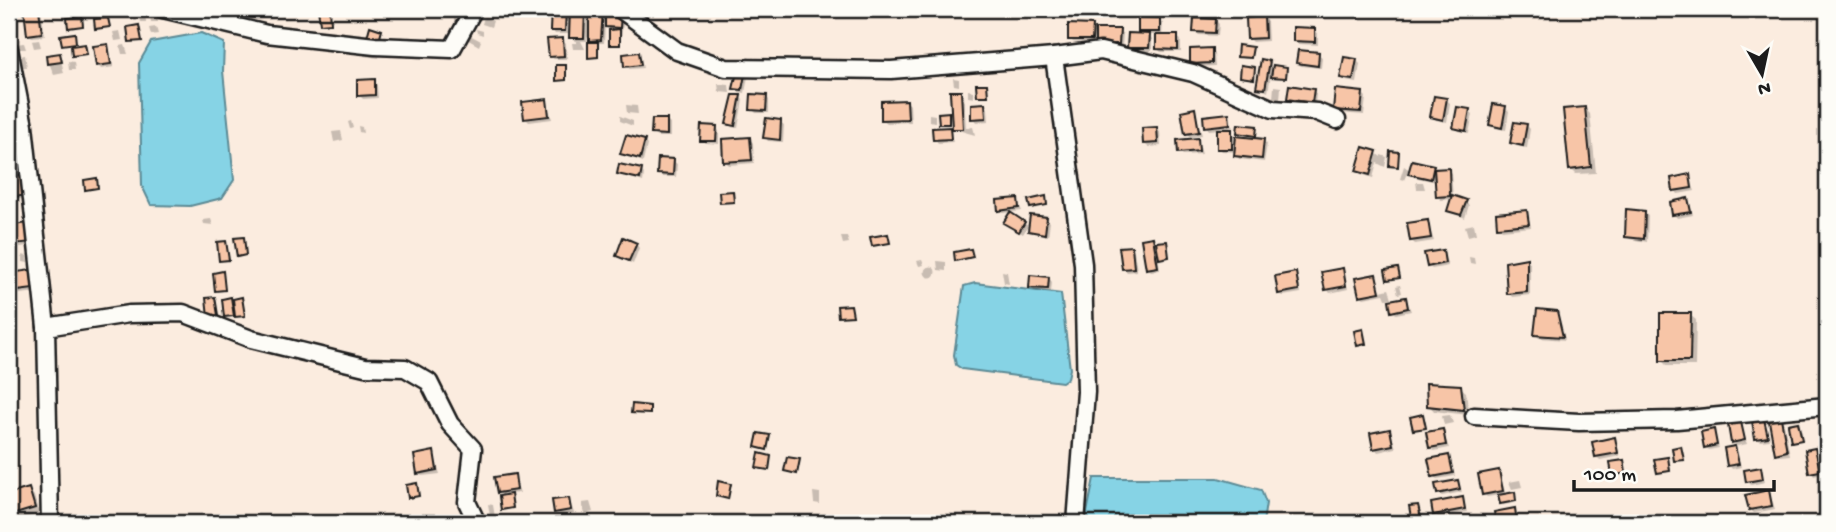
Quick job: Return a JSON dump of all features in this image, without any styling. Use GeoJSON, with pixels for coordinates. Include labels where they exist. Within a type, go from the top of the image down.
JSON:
{"type":"FeatureCollection","features":[{"type":"Feature","properties":{"kind":"street"},"geometry":{"type":"LineString","coordinates":[[163,9],[267,34],[375,46],[452,49],[474,9]]}},
{"type":"Feature","properties":{"kind":"street"},"geometry":{"type":"LineString","coordinates":[[620,9],[677,51],[726,68],[891,70],[1101,51],[1193,73],[1273,109],[1317,112],[1337,120]]}},
{"type":"Feature","properties":{"kind":"street"},"geometry":{"type":"LineString","coordinates":[[9,49],[24,126],[46,327],[50,523]]}},
{"type":"Feature","properties":{"kind":"street"},"geometry":{"type":"LineString","coordinates":[[1054,57],[1083,264],[1086,392],[1076,523]]}},
{"type":"Feature","properties":{"kind":"street"},"geometry":{"type":"LineString","coordinates":[[46,327],[129,314],[183,313],[251,339],[366,367],[405,368],[429,382],[450,424],[473,449],[467,502],[477,523]]}},
{"type":"Feature","properties":{"kind":"street"},"geometry":{"type":"LineString","coordinates":[[1474,416],[1579,422],[1677,420],[1827,405]]}},
{"type":"Feature","properties":{"kind":"water"},"geometry":{"type":"Polygon","coordinates":[[[201,33],[224,43],[223,71],[234,180],[222,198],[190,206],[151,205],[142,186],[139,63],[151,42],[201,33]]]}},
{"type":"Feature","properties":{"kind":"water"},"geometry":{"type":"Polygon","coordinates":[[[975,283],[1061,294],[1070,369],[1068,378],[1062,382],[962,369],[956,365],[954,355],[964,286],[975,283]]]}},
{"type":"Feature","properties":{"kind":"water"},"geometry":{"type":"Polygon","coordinates":[[[1094,478],[1218,478],[1261,490],[1266,503],[1263,523],[1085,523],[1094,478]]]}},
{"type":"Feature","properties":{"kind":"building"},"geometry":{"type":"Polygon","coordinates":[[[24,9],[39,9],[42,33],[27,35],[24,9]]]}},
{"type":"Feature","properties":{"kind":"building"},"geometry":{"type":"Polygon","coordinates":[[[318,9],[330,9],[331,23],[320,24],[318,9]]]}},
{"type":"Feature","properties":{"kind":"building"},"geometry":{"type":"Polygon","coordinates":[[[551,9],[566,9],[565,31],[550,31],[551,9]]]}},
{"type":"Feature","properties":{"kind":"building"},"geometry":{"type":"Polygon","coordinates":[[[570,9],[585,9],[584,38],[569,38],[570,9]]]}},
{"type":"Feature","properties":{"kind":"building"},"geometry":{"type":"Polygon","coordinates":[[[589,9],[603,9],[601,40],[589,41],[589,9]]]}},
{"type":"Feature","properties":{"kind":"building"},"geometry":{"type":"Polygon","coordinates":[[[1074,9],[1099,9],[1099,15],[1074,15],[1074,9]]]}},
{"type":"Feature","properties":{"kind":"building"},"geometry":{"type":"Polygon","coordinates":[[[605,11],[621,12],[620,28],[605,27],[605,11]]]}},
{"type":"Feature","properties":{"kind":"building"},"geometry":{"type":"Polygon","coordinates":[[[82,16],[83,26],[68,28],[67,18],[82,16]]]}},
{"type":"Feature","properties":{"kind":"building"},"geometry":{"type":"Polygon","coordinates":[[[1264,16],[1265,38],[1247,39],[1246,18],[1264,16]]]}},
{"type":"Feature","properties":{"kind":"building"},"geometry":{"type":"Polygon","coordinates":[[[1138,17],[1160,18],[1160,32],[1138,32],[1138,17]]]}},
{"type":"Feature","properties":{"kind":"building"},"geometry":{"type":"Polygon","coordinates":[[[108,18],[110,27],[95,29],[94,19],[108,18]]]}},
{"type":"Feature","properties":{"kind":"building"},"geometry":{"type":"Polygon","coordinates":[[[1194,18],[1216,19],[1215,33],[1193,32],[1194,18]]]}},
{"type":"Feature","properties":{"kind":"building"},"geometry":{"type":"Polygon","coordinates":[[[1068,24],[1093,25],[1092,40],[1068,40],[1068,24]]]}},
{"type":"Feature","properties":{"kind":"building"},"geometry":{"type":"Polygon","coordinates":[[[139,25],[142,41],[129,42],[127,27],[139,25]]]}},
{"type":"Feature","properties":{"kind":"building"},"geometry":{"type":"Polygon","coordinates":[[[370,26],[382,30],[379,41],[367,37],[370,26]]]}},
{"type":"Feature","properties":{"kind":"building"},"geometry":{"type":"Polygon","coordinates":[[[1293,27],[1315,28],[1315,42],[1293,41],[1293,27]]]}},
{"type":"Feature","properties":{"kind":"building"},"geometry":{"type":"Polygon","coordinates":[[[620,29],[620,45],[609,45],[609,30],[620,29]]]}},
{"type":"Feature","properties":{"kind":"building"},"geometry":{"type":"Polygon","coordinates":[[[1095,29],[1120,29],[1119,44],[1095,44],[1095,29]]]}},
{"type":"Feature","properties":{"kind":"building"},"geometry":{"type":"Polygon","coordinates":[[[75,33],[76,43],[62,45],[60,35],[75,33]]]}},
{"type":"Feature","properties":{"kind":"building"},"geometry":{"type":"Polygon","coordinates":[[[1128,33],[1150,34],[1149,48],[1127,48],[1128,33]]]}},
{"type":"Feature","properties":{"kind":"building"},"geometry":{"type":"Polygon","coordinates":[[[1156,35],[1178,35],[1178,50],[1156,49],[1156,35]]]}},
{"type":"Feature","properties":{"kind":"building"},"geometry":{"type":"Polygon","coordinates":[[[563,38],[564,56],[549,57],[547,39],[563,38]]]}},
{"type":"Feature","properties":{"kind":"building"},"geometry":{"type":"Polygon","coordinates":[[[588,42],[598,42],[598,57],[588,58],[588,42]]]}},
{"type":"Feature","properties":{"kind":"building"},"geometry":{"type":"Polygon","coordinates":[[[85,44],[87,54],[72,56],[71,46],[85,44]]]}},
{"type":"Feature","properties":{"kind":"building"},"geometry":{"type":"Polygon","coordinates":[[[108,44],[111,64],[96,66],[93,46],[108,44]]]}},
{"type":"Feature","properties":{"kind":"building"},"geometry":{"type":"Polygon","coordinates":[[[1238,45],[1253,47],[1251,58],[1237,57],[1238,45]]]}},
{"type":"Feature","properties":{"kind":"building"},"geometry":{"type":"Polygon","coordinates":[[[1212,48],[1212,63],[1190,64],[1190,49],[1212,48]]]}},
{"type":"Feature","properties":{"kind":"building"},"geometry":{"type":"Polygon","coordinates":[[[1298,50],[1319,52],[1318,66],[1296,63],[1298,50]]]}},
{"type":"Feature","properties":{"kind":"building"},"geometry":{"type":"Polygon","coordinates":[[[639,52],[641,65],[624,67],[623,54],[639,52]]]}},
{"type":"Feature","properties":{"kind":"building"},"geometry":{"type":"Polygon","coordinates":[[[60,53],[62,62],[47,64],[46,55],[60,53]]]}},
{"type":"Feature","properties":{"kind":"building"},"geometry":{"type":"Polygon","coordinates":[[[1344,57],[1357,59],[1353,80],[1340,78],[1344,57]]]}},
{"type":"Feature","properties":{"kind":"building"},"geometry":{"type":"Polygon","coordinates":[[[748,59],[742,90],[733,89],[740,60],[748,59]]]}},
{"type":"Feature","properties":{"kind":"building"},"geometry":{"type":"Polygon","coordinates":[[[1261,59],[1270,61],[1265,89],[1256,88],[1261,59]]]}},
{"type":"Feature","properties":{"kind":"building"},"geometry":{"type":"Polygon","coordinates":[[[556,65],[566,65],[566,80],[556,81],[556,65]]]}},
{"type":"Feature","properties":{"kind":"building"},"geometry":{"type":"Polygon","coordinates":[[[1241,65],[1255,67],[1254,79],[1240,77],[1241,65]]]}},
{"type":"Feature","properties":{"kind":"building"},"geometry":{"type":"Polygon","coordinates":[[[1273,65],[1287,67],[1286,78],[1271,77],[1273,65]]]}},
{"type":"Feature","properties":{"kind":"building"},"geometry":{"type":"Polygon","coordinates":[[[375,79],[375,95],[357,96],[357,80],[375,79]]]}},
{"type":"Feature","properties":{"kind":"building"},"geometry":{"type":"Polygon","coordinates":[[[976,84],[987,84],[988,96],[977,96],[976,84]]]}},
{"type":"Feature","properties":{"kind":"building"},"geometry":{"type":"Polygon","coordinates":[[[1289,85],[1314,89],[1312,103],[1287,99],[1289,85]]]}},
{"type":"Feature","properties":{"kind":"building"},"geometry":{"type":"Polygon","coordinates":[[[1335,89],[1363,92],[1361,112],[1333,110],[1335,89]]]}},
{"type":"Feature","properties":{"kind":"building"},"geometry":{"type":"Polygon","coordinates":[[[950,91],[961,91],[963,129],[952,129],[950,91]]]}},
{"type":"Feature","properties":{"kind":"building"},"geometry":{"type":"Polygon","coordinates":[[[751,94],[767,95],[766,111],[750,110],[751,94]]]}},
{"type":"Feature","properties":{"kind":"building"},"geometry":{"type":"Polygon","coordinates":[[[733,95],[741,95],[735,126],[726,124],[733,95]]]}},
{"type":"Feature","properties":{"kind":"building"},"geometry":{"type":"Polygon","coordinates":[[[1434,96],[1447,98],[1443,120],[1430,117],[1434,96]]]}},
{"type":"Feature","properties":{"kind":"building"},"geometry":{"type":"Polygon","coordinates":[[[547,99],[549,116],[524,119],[522,102],[547,99]]]}},
{"type":"Feature","properties":{"kind":"building"},"geometry":{"type":"Polygon","coordinates":[[[907,100],[908,119],[881,120],[881,101],[907,100]]]}},
{"type":"Feature","properties":{"kind":"building"},"geometry":{"type":"Polygon","coordinates":[[[985,103],[986,118],[971,119],[971,104],[985,103]]]}},
{"type":"Feature","properties":{"kind":"building"},"geometry":{"type":"Polygon","coordinates":[[[1493,104],[1506,106],[1502,128],[1489,125],[1493,104]]]}},
{"type":"Feature","properties":{"kind":"building"},"geometry":{"type":"Polygon","coordinates":[[[1457,107],[1470,109],[1466,131],[1453,128],[1457,107]]]}},
{"type":"Feature","properties":{"kind":"building"},"geometry":{"type":"Polygon","coordinates":[[[1585,107],[1591,167],[1569,170],[1563,109],[1585,107]]]}},
{"type":"Feature","properties":{"kind":"building"},"geometry":{"type":"Polygon","coordinates":[[[1195,108],[1199,132],[1185,134],[1181,111],[1195,108]]]}},
{"type":"Feature","properties":{"kind":"building"},"geometry":{"type":"Polygon","coordinates":[[[949,112],[949,124],[939,124],[938,113],[949,112]]]}},
{"type":"Feature","properties":{"kind":"building"},"geometry":{"type":"Polygon","coordinates":[[[1229,113],[1230,124],[1204,127],[1203,116],[1229,113]]]}},
{"type":"Feature","properties":{"kind":"building"},"geometry":{"type":"Polygon","coordinates":[[[766,118],[781,120],[780,140],[763,138],[766,118]]]}},
{"type":"Feature","properties":{"kind":"building"},"geometry":{"type":"Polygon","coordinates":[[[652,119],[667,119],[667,135],[651,134],[652,119]]]}},
{"type":"Feature","properties":{"kind":"building"},"geometry":{"type":"Polygon","coordinates":[[[1514,122],[1527,124],[1523,146],[1510,143],[1514,122]]]}},
{"type":"Feature","properties":{"kind":"building"},"geometry":{"type":"Polygon","coordinates":[[[1238,124],[1257,126],[1256,136],[1237,133],[1238,124]]]}},
{"type":"Feature","properties":{"kind":"building"},"geometry":{"type":"Polygon","coordinates":[[[701,125],[717,126],[716,141],[700,141],[701,125]]]}},
{"type":"Feature","properties":{"kind":"building"},"geometry":{"type":"Polygon","coordinates":[[[950,127],[951,139],[933,140],[932,128],[950,127]]]}},
{"type":"Feature","properties":{"kind":"building"},"geometry":{"type":"Polygon","coordinates":[[[1157,127],[1158,143],[1143,144],[1142,128],[1157,127]]]}},
{"type":"Feature","properties":{"kind":"building"},"geometry":{"type":"Polygon","coordinates":[[[1217,129],[1232,129],[1232,149],[1217,149],[1217,129]]]}},
{"type":"Feature","properties":{"kind":"building"},"geometry":{"type":"Polygon","coordinates":[[[626,135],[645,140],[640,159],[620,154],[626,135]]]}},
{"type":"Feature","properties":{"kind":"building"},"geometry":{"type":"Polygon","coordinates":[[[1236,136],[1264,139],[1262,159],[1234,156],[1236,136]]]}},
{"type":"Feature","properties":{"kind":"building"},"geometry":{"type":"Polygon","coordinates":[[[750,137],[752,160],[723,162],[722,139],[750,137]]]}},
{"type":"Feature","properties":{"kind":"building"},"geometry":{"type":"Polygon","coordinates":[[[1198,138],[1199,151],[1178,153],[1177,140],[1198,138]]]}},
{"type":"Feature","properties":{"kind":"building"},"geometry":{"type":"Polygon","coordinates":[[[1363,147],[1377,151],[1370,175],[1356,171],[1363,147]]]}},
{"type":"Feature","properties":{"kind":"building"},"geometry":{"type":"Polygon","coordinates":[[[1390,151],[1399,152],[1398,167],[1389,166],[1390,151]]]}},
{"type":"Feature","properties":{"kind":"building"},"geometry":{"type":"Polygon","coordinates":[[[658,158],[674,159],[673,175],[657,174],[658,158]]]}},
{"type":"Feature","properties":{"kind":"building"},"geometry":{"type":"Polygon","coordinates":[[[1412,160],[1434,165],[1431,179],[1408,174],[1412,160]]]}},
{"type":"Feature","properties":{"kind":"building"},"geometry":{"type":"Polygon","coordinates":[[[619,164],[642,169],[640,179],[617,174],[619,164]]]}},
{"type":"Feature","properties":{"kind":"building"},"geometry":{"type":"Polygon","coordinates":[[[1449,168],[1450,196],[1436,197],[1434,169],[1449,168]]]}},
{"type":"Feature","properties":{"kind":"building"},"geometry":{"type":"Polygon","coordinates":[[[27,174],[29,195],[13,197],[10,176],[27,174]]]}},
{"type":"Feature","properties":{"kind":"building"},"geometry":{"type":"Polygon","coordinates":[[[1690,174],[1692,188],[1673,191],[1671,178],[1690,174]]]}},
{"type":"Feature","properties":{"kind":"building"},"geometry":{"type":"Polygon","coordinates":[[[97,178],[98,188],[85,190],[84,180],[97,178]]]}},
{"type":"Feature","properties":{"kind":"building"},"geometry":{"type":"Polygon","coordinates":[[[733,191],[734,202],[720,203],[719,192],[733,191]]]}},
{"type":"Feature","properties":{"kind":"building"},"geometry":{"type":"Polygon","coordinates":[[[1452,195],[1467,200],[1461,215],[1447,211],[1452,195]]]}},
{"type":"Feature","properties":{"kind":"building"},"geometry":{"type":"Polygon","coordinates":[[[1046,196],[1047,205],[1030,208],[1028,200],[1046,196]]]}},
{"type":"Feature","properties":{"kind":"building"},"geometry":{"type":"Polygon","coordinates":[[[1018,198],[1019,208],[998,211],[997,200],[1018,198]]]}},
{"type":"Feature","properties":{"kind":"building"},"geometry":{"type":"Polygon","coordinates":[[[1688,198],[1691,212],[1672,215],[1670,202],[1688,198]]]}},
{"type":"Feature","properties":{"kind":"building"},"geometry":{"type":"Polygon","coordinates":[[[1626,209],[1645,211],[1644,239],[1625,237],[1626,209]]]}},
{"type":"Feature","properties":{"kind":"building"},"geometry":{"type":"Polygon","coordinates":[[[1527,210],[1529,224],[1497,227],[1496,213],[1527,210]]]}},
{"type":"Feature","properties":{"kind":"building"},"geometry":{"type":"Polygon","coordinates":[[[1010,212],[1025,222],[1019,232],[1003,223],[1010,212]]]}},
{"type":"Feature","properties":{"kind":"building"},"geometry":{"type":"Polygon","coordinates":[[[1030,215],[1047,217],[1045,234],[1028,231],[1030,215]]]}},
{"type":"Feature","properties":{"kind":"building"},"geometry":{"type":"Polygon","coordinates":[[[1428,220],[1431,238],[1410,241],[1407,223],[1428,220]]]}},
{"type":"Feature","properties":{"kind":"building"},"geometry":{"type":"Polygon","coordinates":[[[29,223],[32,242],[15,244],[12,225],[29,223]]]}},
{"type":"Feature","properties":{"kind":"building"},"geometry":{"type":"Polygon","coordinates":[[[888,234],[890,243],[872,246],[870,237],[888,234]]]}},
{"type":"Feature","properties":{"kind":"building"},"geometry":{"type":"Polygon","coordinates":[[[244,237],[246,255],[237,257],[234,238],[244,237]]]}},
{"type":"Feature","properties":{"kind":"building"},"geometry":{"type":"Polygon","coordinates":[[[623,237],[637,243],[629,261],[616,256],[623,237]]]}},
{"type":"Feature","properties":{"kind":"building"},"geometry":{"type":"Polygon","coordinates":[[[1153,237],[1158,267],[1146,269],[1141,239],[1153,237]]]}},
{"type":"Feature","properties":{"kind":"building"},"geometry":{"type":"Polygon","coordinates":[[[226,241],[229,260],[219,261],[217,242],[226,241]]]}},
{"type":"Feature","properties":{"kind":"building"},"geometry":{"type":"Polygon","coordinates":[[[1167,241],[1169,257],[1159,259],[1156,242],[1167,241]]]}},
{"type":"Feature","properties":{"kind":"building"},"geometry":{"type":"Polygon","coordinates":[[[1132,246],[1134,268],[1122,269],[1119,247],[1132,246]]]}},
{"type":"Feature","properties":{"kind":"building"},"geometry":{"type":"Polygon","coordinates":[[[971,249],[973,257],[955,261],[954,252],[971,249]]]}},
{"type":"Feature","properties":{"kind":"building"},"geometry":{"type":"Polygon","coordinates":[[[1443,250],[1445,263],[1427,267],[1424,253],[1443,250]]]}},
{"type":"Feature","properties":{"kind":"building"},"geometry":{"type":"Polygon","coordinates":[[[1527,258],[1527,292],[1507,294],[1505,262],[1527,258]]]}},
{"type":"Feature","properties":{"kind":"building"},"geometry":{"type":"Polygon","coordinates":[[[1343,268],[1346,286],[1325,290],[1321,272],[1343,268]]]}},
{"type":"Feature","properties":{"kind":"building"},"geometry":{"type":"Polygon","coordinates":[[[1398,268],[1400,278],[1387,280],[1385,270],[1398,268]]]}},
{"type":"Feature","properties":{"kind":"building"},"geometry":{"type":"Polygon","coordinates":[[[31,270],[34,289],[9,292],[9,273],[31,270]]]}},
{"type":"Feature","properties":{"kind":"building"},"geometry":{"type":"Polygon","coordinates":[[[223,271],[225,290],[215,291],[213,273],[223,271]]]}},
{"type":"Feature","properties":{"kind":"building"},"geometry":{"type":"Polygon","coordinates":[[[1296,272],[1299,290],[1278,294],[1275,276],[1296,272]]]}},
{"type":"Feature","properties":{"kind":"building"},"geometry":{"type":"Polygon","coordinates":[[[1376,274],[1380,292],[1359,296],[1355,278],[1376,274]]]}},
{"type":"Feature","properties":{"kind":"building"},"geometry":{"type":"Polygon","coordinates":[[[1030,275],[1049,277],[1048,289],[1029,288],[1030,275]]]}},
{"type":"Feature","properties":{"kind":"building"},"geometry":{"type":"Polygon","coordinates":[[[215,297],[218,315],[208,316],[206,298],[215,297]]]}},
{"type":"Feature","properties":{"kind":"building"},"geometry":{"type":"Polygon","coordinates":[[[231,297],[234,316],[224,317],[222,299],[231,297]]]}},
{"type":"Feature","properties":{"kind":"building"},"geometry":{"type":"Polygon","coordinates":[[[242,297],[245,316],[235,317],[233,299],[242,297]]]}},
{"type":"Feature","properties":{"kind":"building"},"geometry":{"type":"Polygon","coordinates":[[[1406,297],[1408,308],[1391,312],[1389,300],[1406,297]]]}},
{"type":"Feature","properties":{"kind":"building"},"geometry":{"type":"Polygon","coordinates":[[[851,305],[853,316],[838,317],[837,306],[851,305]]]}},
{"type":"Feature","properties":{"kind":"building"},"geometry":{"type":"Polygon","coordinates":[[[1537,309],[1557,311],[1563,337],[1534,335],[1537,309]]]}},
{"type":"Feature","properties":{"kind":"building"},"geometry":{"type":"Polygon","coordinates":[[[1660,313],[1691,313],[1690,361],[1660,361],[1660,313]]]}},
{"type":"Feature","properties":{"kind":"building"},"geometry":{"type":"Polygon","coordinates":[[[1363,329],[1366,344],[1357,346],[1354,331],[1363,329]]]}},
{"type":"Feature","properties":{"kind":"building"},"geometry":{"type":"Polygon","coordinates":[[[1426,383],[1461,385],[1464,410],[1427,406],[1426,383]]]}},
{"type":"Feature","properties":{"kind":"building"},"geometry":{"type":"Polygon","coordinates":[[[632,404],[650,406],[650,414],[631,413],[632,404]]]}},
{"type":"Feature","properties":{"kind":"building"},"geometry":{"type":"Polygon","coordinates":[[[1423,414],[1426,428],[1413,430],[1410,417],[1423,414]]]}},
{"type":"Feature","properties":{"kind":"building"},"geometry":{"type":"Polygon","coordinates":[[[1781,418],[1787,451],[1775,454],[1769,421],[1781,418]]]}},
{"type":"Feature","properties":{"kind":"building"},"geometry":{"type":"Polygon","coordinates":[[[1764,419],[1768,437],[1755,439],[1752,421],[1764,419]]]}},
{"type":"Feature","properties":{"kind":"building"},"geometry":{"type":"Polygon","coordinates":[[[1741,422],[1745,440],[1731,443],[1728,425],[1741,422]]]}},
{"type":"Feature","properties":{"kind":"building"},"geometry":{"type":"Polygon","coordinates":[[[1798,422],[1802,440],[1791,442],[1788,424],[1798,422]]]}},
{"type":"Feature","properties":{"kind":"building"},"geometry":{"type":"Polygon","coordinates":[[[1390,429],[1393,445],[1373,449],[1370,433],[1390,429]]]}},
{"type":"Feature","properties":{"kind":"building"},"geometry":{"type":"Polygon","coordinates":[[[1443,429],[1446,445],[1429,448],[1426,432],[1443,429]]]}},
{"type":"Feature","properties":{"kind":"building"},"geometry":{"type":"Polygon","coordinates":[[[1714,429],[1717,445],[1704,448],[1701,432],[1714,429]]]}},
{"type":"Feature","properties":{"kind":"building"},"geometry":{"type":"Polygon","coordinates":[[[758,433],[770,435],[767,450],[755,447],[758,433]]]}},
{"type":"Feature","properties":{"kind":"building"},"geometry":{"type":"Polygon","coordinates":[[[1615,437],[1618,453],[1595,457],[1592,442],[1615,437]]]}},
{"type":"Feature","properties":{"kind":"building"},"geometry":{"type":"Polygon","coordinates":[[[1681,446],[1684,460],[1674,461],[1672,448],[1681,446]]]}},
{"type":"Feature","properties":{"kind":"building"},"geometry":{"type":"Polygon","coordinates":[[[1735,446],[1739,464],[1727,466],[1724,448],[1735,446]]]}},
{"type":"Feature","properties":{"kind":"building"},"geometry":{"type":"Polygon","coordinates":[[[1815,448],[1820,471],[1809,473],[1805,450],[1815,448]]]}},
{"type":"Feature","properties":{"kind":"building"},"geometry":{"type":"Polygon","coordinates":[[[434,451],[437,470],[417,474],[414,455],[434,451]]]}},
{"type":"Feature","properties":{"kind":"building"},"geometry":{"type":"Polygon","coordinates":[[[759,453],[771,456],[769,470],[756,468],[759,453]]]}},
{"type":"Feature","properties":{"kind":"building"},"geometry":{"type":"Polygon","coordinates":[[[1449,455],[1453,473],[1432,477],[1428,459],[1449,455]]]}},
{"type":"Feature","properties":{"kind":"building"},"geometry":{"type":"Polygon","coordinates":[[[787,457],[800,459],[797,474],[784,471],[787,457]]]}},
{"type":"Feature","properties":{"kind":"building"},"geometry":{"type":"Polygon","coordinates":[[[1668,457],[1670,471],[1657,473],[1654,459],[1668,457]]]}},
{"type":"Feature","properties":{"kind":"building"},"geometry":{"type":"Polygon","coordinates":[[[1624,460],[1626,473],[1612,476],[1610,462],[1624,460]]]}},
{"type":"Feature","properties":{"kind":"building"},"geometry":{"type":"Polygon","coordinates":[[[1761,467],[1763,479],[1746,482],[1744,470],[1761,467]]]}},
{"type":"Feature","properties":{"kind":"building"},"geometry":{"type":"Polygon","coordinates":[[[1499,470],[1503,491],[1482,495],[1478,474],[1499,470]]]}},
{"type":"Feature","properties":{"kind":"building"},"geometry":{"type":"Polygon","coordinates":[[[515,474],[517,490],[497,493],[494,477],[515,474]]]}},
{"type":"Feature","properties":{"kind":"building"},"geometry":{"type":"Polygon","coordinates":[[[1458,480],[1460,489],[1437,494],[1435,484],[1458,480]]]}},
{"type":"Feature","properties":{"kind":"building"},"geometry":{"type":"Polygon","coordinates":[[[718,481],[731,484],[728,499],[716,496],[718,481]]]}},
{"type":"Feature","properties":{"kind":"building"},"geometry":{"type":"Polygon","coordinates":[[[417,483],[419,496],[408,498],[406,485],[417,483]]]}},
{"type":"Feature","properties":{"kind":"building"},"geometry":{"type":"Polygon","coordinates":[[[29,488],[35,508],[9,516],[9,494],[29,488]]]}},
{"type":"Feature","properties":{"kind":"building"},"geometry":{"type":"Polygon","coordinates":[[[1769,490],[1772,506],[1749,510],[1745,495],[1769,490]]]}},
{"type":"Feature","properties":{"kind":"building"},"geometry":{"type":"Polygon","coordinates":[[[1515,492],[1516,501],[1500,504],[1498,495],[1515,492]]]}},
{"type":"Feature","properties":{"kind":"building"},"geometry":{"type":"Polygon","coordinates":[[[511,494],[513,508],[501,510],[499,496],[511,494]]]}},
{"type":"Feature","properties":{"kind":"building"},"geometry":{"type":"Polygon","coordinates":[[[1463,497],[1465,509],[1433,515],[1431,503],[1463,497]]]}},
{"type":"Feature","properties":{"kind":"building"},"geometry":{"type":"Polygon","coordinates":[[[569,498],[571,510],[554,513],[552,500],[569,498]]]}},
{"type":"Feature","properties":{"kind":"building"},"geometry":{"type":"Polygon","coordinates":[[[1418,505],[1422,522],[1412,523],[1409,506],[1418,505]]]}},
{"type":"Feature","properties":{"kind":"building"},"geometry":{"type":"Polygon","coordinates":[[[1515,508],[1517,523],[1496,523],[1494,512],[1515,508]]]}}]}
